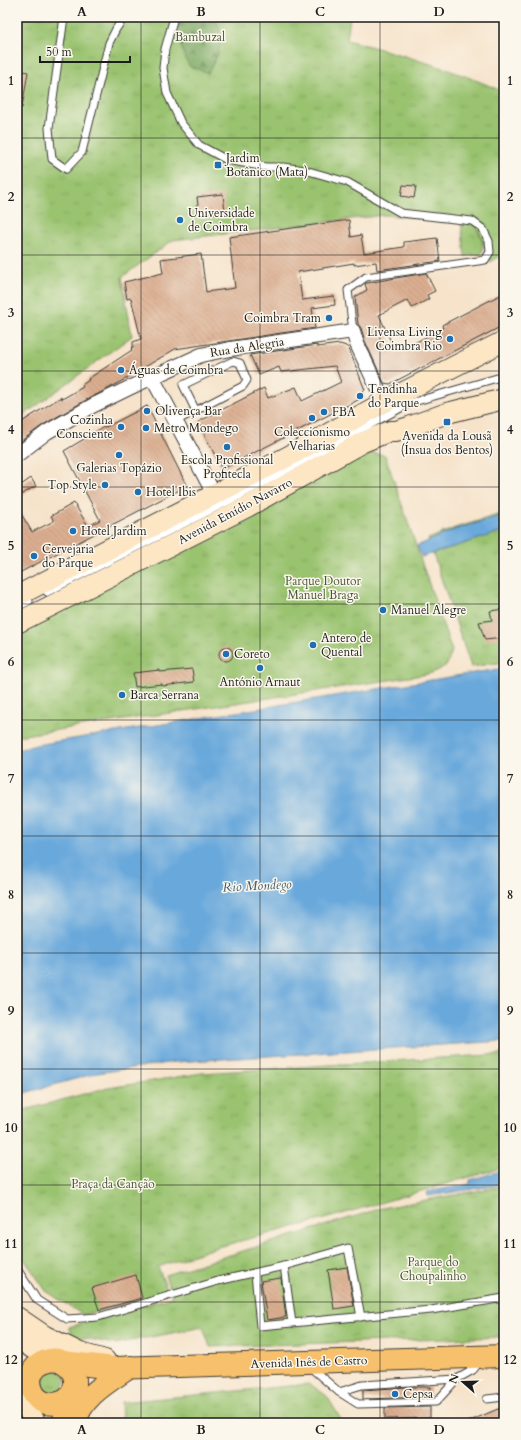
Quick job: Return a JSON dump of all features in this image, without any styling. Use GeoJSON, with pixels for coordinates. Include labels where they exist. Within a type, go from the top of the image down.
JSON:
{"type":"FeatureCollection","features":[{"type":"Feature","properties":{"kind":"main road","name":"Avenida Emídio Navarro"},"geometry":{"type":"LineString","coordinates":[[17,622],[247,506],[363,442],[415,386],[504,340]]}},
{"type":"Feature","properties":{"kind":"main road","name":"Avenida Emídio Navarro"},"geometry":{"type":"LineString","coordinates":[[386,417],[396,431],[447,413],[504,399]]}},
{"type":"Feature","properties":{"kind":"main road","name":"Avenida Emídio Navarro"},"geometry":{"type":"LineString","coordinates":[[17,596],[289,456],[386,417]]}},
{"type":"Feature","properties":{"kind":"main road"},"geometry":{"type":"LineString","coordinates":[[17,1317],[45,1336],[80,1353],[122,1367],[86,1401],[76,1418],[75,1423]]}},
{"type":"Feature","properties":{"kind":"main road"},"geometry":{"type":"LineString","coordinates":[[18,1339],[72,1371],[75,1378],[64,1423]]}},
{"type":"Feature","properties":{"kind":"main road"},"geometry":{"type":"LineString","coordinates":[[18,1339],[28,1387],[49,1423]]}},
{"type":"Feature","properties":{"kind":"main road","name":"Avenida Inês de Castro"},"geometry":{"type":"LineString","coordinates":[[56,1361],[122,1367],[494,1356]]}},
{"type":"Feature","properties":{"kind":"main road"},"geometry":{"type":"LineString","coordinates":[[36,1423],[19,1396],[28,1387],[38,1365],[56,1361]]}},
{"type":"Feature","properties":{"kind":"main road","name":"Avenida Inês de Castro"},"geometry":{"type":"LineString","coordinates":[[71,1392],[122,1367]]}},
{"type":"Feature","properties":{"kind":"main road"},"geometry":{"type":"LineString","coordinates":[[28,1387],[42,1402],[51,1405],[60,1403],[71,1392]]}},
{"type":"Feature","properties":{"kind":"street","name":"Rua da Alegria"},"geometry":{"type":"LineString","coordinates":[[17,455],[60,424],[110,397],[201,355],[231,355],[353,331]]}},
{"type":"Feature","properties":{"kind":"street"},"geometry":{"type":"LineString","coordinates":[[353,331],[386,417]]}},
{"type":"Feature","properties":{"kind":"street"},"geometry":{"type":"LineString","coordinates":[[152,378],[214,494]]}},
{"type":"Feature","properties":{"kind":"lane"},"geometry":{"type":"LineString","coordinates":[[64,17],[49,128],[52,159],[66,169],[82,152],[109,43],[124,17]]}},
{"type":"Feature","properties":{"kind":"lane"},"geometry":{"type":"LineString","coordinates":[[174,17],[165,49],[163,68],[167,93],[181,123],[199,145],[227,160],[266,167],[283,167],[305,170],[347,182],[401,213],[472,221],[483,229],[489,241],[490,252],[485,260],[366,277],[348,290],[353,331]]}},
{"type":"Feature","properties":{"kind":"lane"},"geometry":{"type":"LineString","coordinates":[[176,421],[196,411],[243,386],[247,380],[240,363],[231,355],[183,385],[196,411]]}},
{"type":"Feature","properties":{"kind":"lane"},"geometry":{"type":"LineString","coordinates":[[17,607],[241,495],[410,403],[504,376]]}},
{"type":"Feature","properties":{"kind":"lane"},"geometry":{"type":"LineString","coordinates":[[17,1269],[37,1300],[67,1318],[98,1317],[218,1281],[284,1266],[348,1248],[361,1316]]}},
{"type":"Feature","properties":{"kind":"lane"},"geometry":{"type":"LineString","coordinates":[[284,1266],[292,1323]]}},
{"type":"Feature","properties":{"kind":"lane"},"geometry":{"type":"LineString","coordinates":[[255,1273],[260,1326],[431,1310],[504,1298]]}},
{"type":"Feature","properties":{"kind":"lane"},"geometry":{"type":"LineString","coordinates":[[304,1362],[339,1392],[358,1404],[436,1402],[457,1379],[494,1356]]}},
{"type":"Feature","properties":{"kind":"lane"},"geometry":{"type":"LineString","coordinates":[[339,1392],[362,1385],[457,1379]]}},
{"type":"Feature","properties":{"kind":"lane"},"geometry":{"type":"LineString","coordinates":[[487,1399],[504,1397]]}},
{"type":"Feature","properties":{"kind":"green space","name":"Universidade de Coimbra"},"geometry":{"type":"Polygon","coordinates":[[[17,17],[350,17],[347,40],[426,63],[465,76],[504,92],[504,253],[491,262],[479,231],[471,223],[385,215],[173,240],[122,277],[132,336],[17,420],[17,17]]]}},
{"type":"Feature","properties":{"kind":"green space","name":"Bambuzal"},"geometry":{"type":"Polygon","coordinates":[[[178,17],[215,17],[221,33],[218,54],[208,73],[189,66],[178,36],[178,17]]]}},
{"type":"Feature","properties":{"kind":"green space"},"geometry":{"type":"Polygon","coordinates":[[[461,223],[471,224],[477,229],[483,247],[481,254],[465,256],[461,223]]]}},
{"type":"Feature","properties":{"kind":"green space","name":"Parque Doutor Manuel Braga"},"geometry":{"type":"Polygon","coordinates":[[[373,453],[385,455],[452,651],[447,665],[432,673],[422,675],[17,736],[17,631],[363,454],[373,453]]]}},
{"type":"Feature","properties":{"kind":"green space"},"geometry":{"type":"Polygon","coordinates":[[[504,513],[504,662],[471,667],[428,539],[455,528],[504,513]]]}},
{"type":"Feature","properties":{"kind":"green space","name":"Praça da Canção"},"geometry":{"type":"Polygon","coordinates":[[[504,1054],[504,1167],[328,1218],[214,1248],[158,1267],[168,1292],[83,1315],[46,1291],[17,1249],[17,1112],[102,1089],[202,1073],[504,1054]]]}},
{"type":"Feature","properties":{"kind":"green space","name":"Parque do Choupalinho"},"geometry":{"type":"Polygon","coordinates":[[[504,1186],[504,1337],[210,1347],[203,1327],[115,1344],[73,1336],[69,1327],[172,1297],[165,1275],[382,1208],[504,1186]]]}},
{"type":"Feature","properties":{"kind":"green space"},"geometry":{"type":"Polygon","coordinates":[[[50,1367],[66,1376],[62,1393],[44,1394],[39,1376],[50,1367]]]}},
{"type":"Feature","properties":{"kind":"green space"},"geometry":{"type":"Polygon","coordinates":[[[310,1384],[327,1396],[343,1423],[108,1423],[122,1419],[121,1402],[310,1384]]]}},
{"type":"Feature","properties":{"kind":"water"},"geometry":{"type":"Polygon","coordinates":[[[504,515],[504,531],[422,557],[417,546],[456,529],[504,515]]]}},
{"type":"Feature","properties":{"kind":"water","name":"Rio Mondego"},"geometry":{"type":"Polygon","coordinates":[[[504,668],[504,1041],[175,1062],[97,1073],[17,1095],[17,750],[36,745],[504,668]]]}},
{"type":"Feature","properties":{"kind":"water"},"geometry":{"type":"Polygon","coordinates":[[[504,1170],[504,1184],[428,1196],[427,1192],[470,1184],[470,1180],[504,1170]]]}},
{"type":"Feature","properties":{"kind":"building"},"geometry":{"type":"Polygon","coordinates":[[[19,70],[28,72],[22,108],[17,108],[17,83],[19,70]]]}},
{"type":"Feature","properties":{"kind":"building"},"geometry":{"type":"Polygon","coordinates":[[[403,185],[416,186],[414,198],[401,196],[403,185]]]}},
{"type":"Feature","properties":{"kind":"building"},"geometry":{"type":"Polygon","coordinates":[[[223,194],[225,212],[197,215],[197,197],[223,194]]]}},
{"type":"Feature","properties":{"kind":"building"},"geometry":{"type":"Polygon","coordinates":[[[349,220],[351,237],[361,235],[364,253],[404,247],[404,242],[437,238],[440,261],[377,270],[376,262],[354,265],[354,263],[298,272],[302,300],[334,296],[335,305],[312,308],[315,328],[175,349],[115,385],[43,425],[17,444],[17,425],[61,397],[62,399],[83,387],[82,385],[89,380],[88,379],[132,350],[133,342],[141,339],[131,298],[127,299],[124,282],[163,273],[161,259],[201,254],[206,292],[235,288],[229,237],[349,220]]]}},
{"type":"Feature","properties":{"kind":"building","name":"Livensa Living Coimbra Rio"},"geometry":{"type":"Polygon","coordinates":[[[426,273],[435,291],[427,295],[429,299],[412,308],[408,300],[379,315],[393,346],[403,349],[443,328],[442,325],[504,293],[504,325],[390,384],[384,383],[358,324],[355,297],[367,290],[365,284],[367,283],[426,273]]]}},
{"type":"Feature","properties":{"kind":"building"},"geometry":{"type":"Polygon","coordinates":[[[340,344],[349,349],[365,390],[361,392],[364,397],[222,469],[198,422],[264,388],[268,398],[296,387],[302,401],[341,382],[335,366],[281,372],[279,367],[259,375],[250,355],[317,345],[317,347],[340,344]]]}},
{"type":"Feature","properties":{"kind":"building"},"geometry":{"type":"Polygon","coordinates":[[[147,406],[187,486],[17,574],[17,507],[32,532],[54,521],[51,516],[74,503],[88,526],[100,520],[64,451],[103,427],[108,426],[147,406]]]}},
{"type":"Feature","properties":{"kind":"building"},"geometry":{"type":"Polygon","coordinates":[[[31,478],[36,486],[17,497],[17,488],[31,478]]]}},
{"type":"Feature","properties":{"kind":"building"},"geometry":{"type":"Polygon","coordinates":[[[504,609],[504,638],[485,640],[479,622],[492,620],[490,611],[504,609]]]}},
{"type":"Feature","properties":{"kind":"building","name":"Coreto"},"geometry":{"type":"Polygon","coordinates":[[[223,647],[229,647],[233,651],[233,657],[229,661],[223,661],[219,657],[219,651],[223,647]]]}},
{"type":"Feature","properties":{"kind":"building"},"geometry":{"type":"Polygon","coordinates":[[[192,669],[194,682],[162,686],[162,684],[135,687],[133,673],[192,669]]]}},
{"type":"Feature","properties":{"kind":"building"},"geometry":{"type":"Polygon","coordinates":[[[347,1267],[354,1306],[334,1309],[328,1270],[347,1267]]]}},
{"type":"Feature","properties":{"kind":"building"},"geometry":{"type":"Polygon","coordinates":[[[136,1275],[142,1298],[99,1310],[92,1288],[136,1275]]]}},
{"type":"Feature","properties":{"kind":"building"},"geometry":{"type":"Polygon","coordinates":[[[281,1278],[286,1317],[267,1320],[261,1281],[281,1278]]]}},
{"type":"Feature","properties":{"kind":"building"},"geometry":{"type":"Polygon","coordinates":[[[430,1387],[430,1397],[363,1399],[363,1390],[430,1387]]]}},
{"type":"Feature","properties":{"kind":"building"},"geometry":{"type":"Polygon","coordinates":[[[504,1406],[504,1423],[465,1423],[498,1409],[504,1406]]]}},
{"type":"Feature","properties":{"kind":"building"},"geometry":{"type":"Polygon","coordinates":[[[430,1407],[430,1418],[385,1419],[385,1408],[430,1407]]]}},
{"type":"Feature","properties":{"kind":"place","name":"Jardim Botânico (Mata)"},"geometry":{"type":"Point","coordinates":[218,165]}},
{"type":"Feature","properties":{"kind":"place","name":"Universidade de Coimbra"},"geometry":{"type":"Point","coordinates":[180,220]}},
{"type":"Feature","properties":{"kind":"place","name":"Coimbra Tram"},"geometry":{"type":"Point","coordinates":[329,318]}},
{"type":"Feature","properties":{"kind":"place","name":"Livensa Living Coimbra Rio"},"geometry":{"type":"Point","coordinates":[450,339]}},
{"type":"Feature","properties":{"kind":"place","name":"Águas de Coimbra"},"geometry":{"type":"Point","coordinates":[121,370]}},
{"type":"Feature","properties":{"kind":"place","name":"Tendinha do Parque"},"geometry":{"type":"Point","coordinates":[360,396]}},
{"type":"Feature","properties":{"kind":"place","name":"Olivença Bar"},"geometry":{"type":"Point","coordinates":[147,411]}},
{"type":"Feature","properties":{"kind":"place","name":"FBA"},"geometry":{"type":"Point","coordinates":[324,412]}},
{"type":"Feature","properties":{"kind":"place","name":"Coleccionismo Velharias"},"geometry":{"type":"Point","coordinates":[312,418]}},
{"type":"Feature","properties":{"kind":"place","name":"Avenida da Lousã (Ínsua dos Bentos)"},"geometry":{"type":"Point","coordinates":[447,422]}},
{"type":"Feature","properties":{"kind":"place","name":"Cozinha Consciente"},"geometry":{"type":"Point","coordinates":[121,427]}},
{"type":"Feature","properties":{"kind":"place","name":"Metro Mondego"},"geometry":{"type":"Point","coordinates":[146,428]}},
{"type":"Feature","properties":{"kind":"place","name":"Escola Profissional Profitecla"},"geometry":{"type":"Point","coordinates":[227,447]}},
{"type":"Feature","properties":{"kind":"place","name":"Galerias Topázio"},"geometry":{"type":"Point","coordinates":[119,455]}},
{"type":"Feature","properties":{"kind":"place","name":"Top Style"},"geometry":{"type":"Point","coordinates":[105,485]}},
{"type":"Feature","properties":{"kind":"place","name":"Hotel Ibis"},"geometry":{"type":"Point","coordinates":[138,492]}},
{"type":"Feature","properties":{"kind":"place","name":"Hotel Jardim"},"geometry":{"type":"Point","coordinates":[73,531]}},
{"type":"Feature","properties":{"kind":"place","name":"Cervejaria do Parque"},"geometry":{"type":"Point","coordinates":[34,556]}},
{"type":"Feature","properties":{"kind":"place","name":"Manuel Alegre"},"geometry":{"type":"Point","coordinates":[383,610]}},
{"type":"Feature","properties":{"kind":"place","name":"Antero de Quental"},"geometry":{"type":"Point","coordinates":[313,645]}},
{"type":"Feature","properties":{"kind":"place","name":"Coreto"},"geometry":{"type":"Point","coordinates":[226,654]}},
{"type":"Feature","properties":{"kind":"place","name":"António Arnaut"},"geometry":{"type":"Point","coordinates":[260,668]}},
{"type":"Feature","properties":{"kind":"place","name":"Barca Serrana"},"geometry":{"type":"Point","coordinates":[122,695]}},
{"type":"Feature","properties":{"kind":"place","name":"Cepsa"},"geometry":{"type":"Point","coordinates":[395,1394]}}]}
